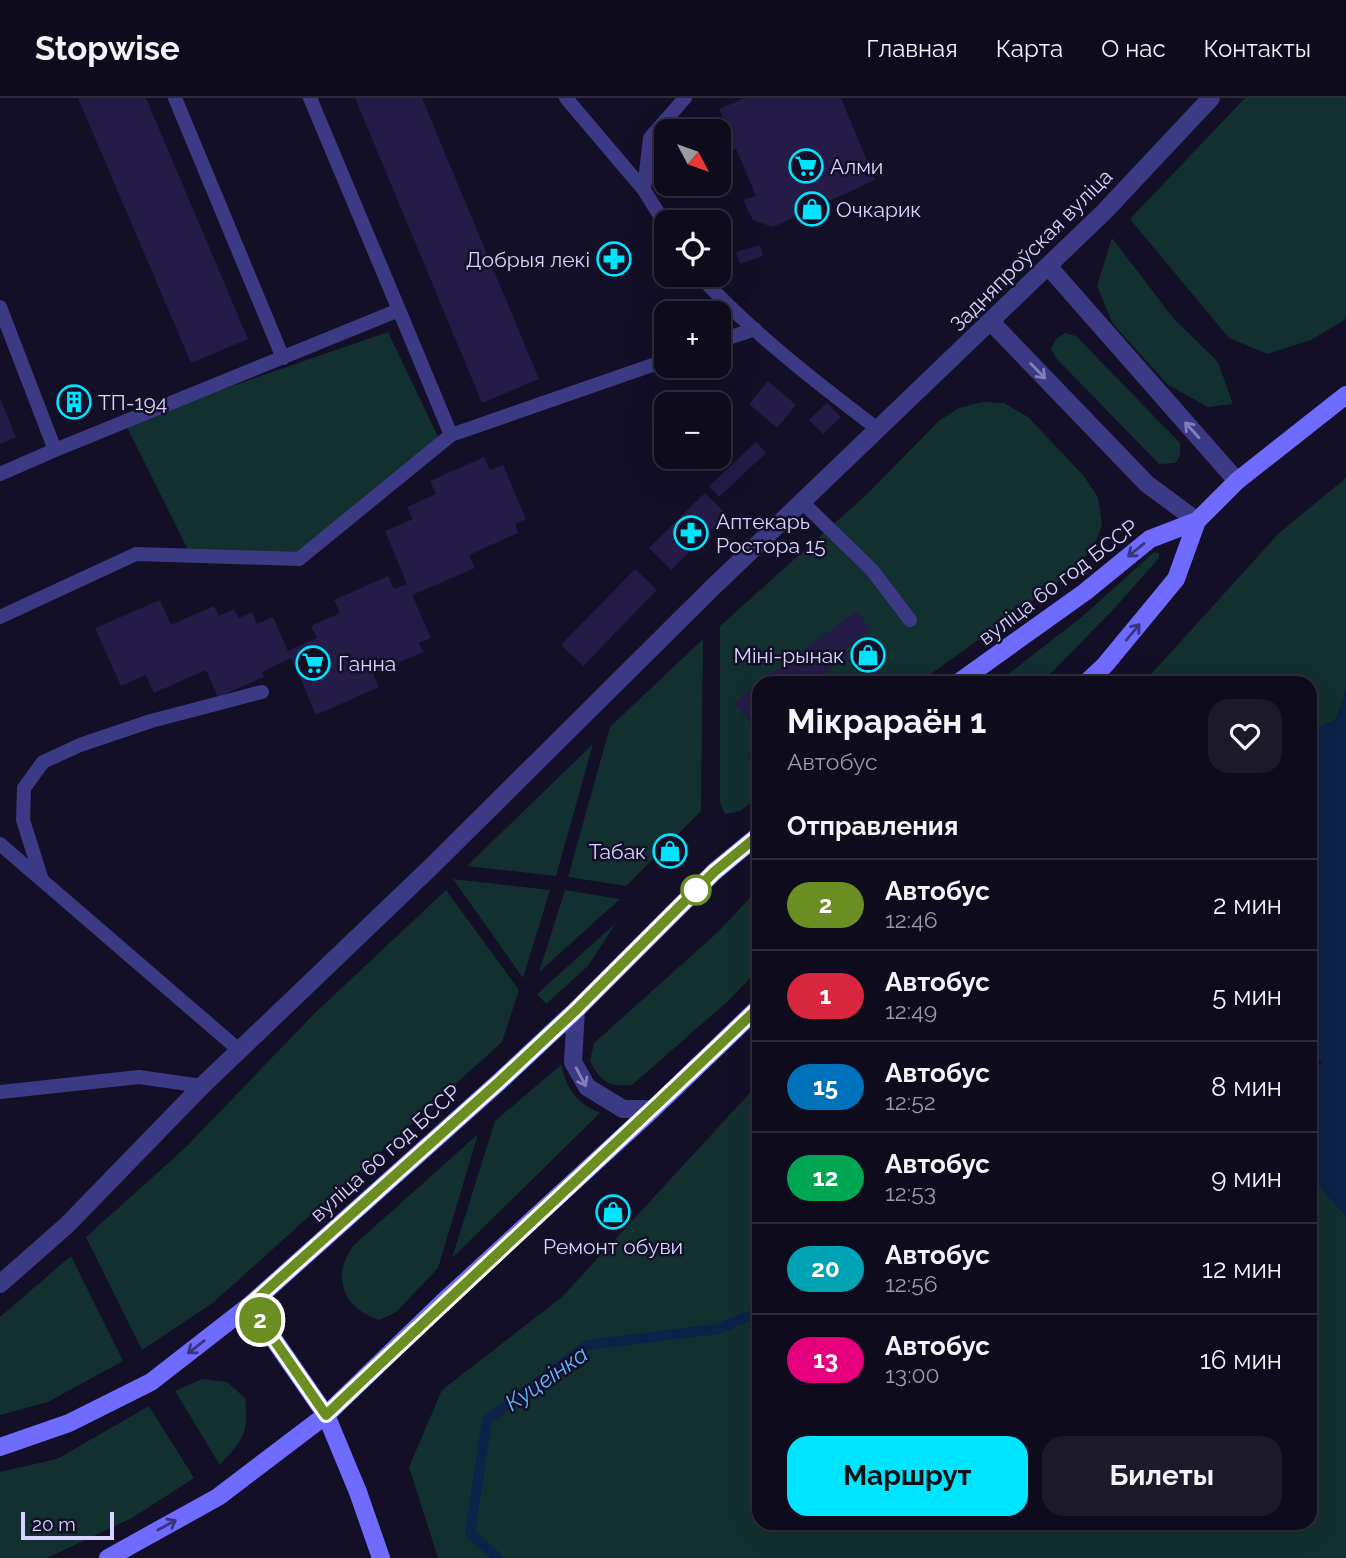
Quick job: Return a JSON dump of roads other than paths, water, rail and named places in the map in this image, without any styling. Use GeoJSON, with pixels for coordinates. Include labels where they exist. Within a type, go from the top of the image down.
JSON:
{"type":"FeatureCollection","features":[{"type":"Feature","properties":{"kind":"main road"},"geometry":{"type":"LineString","coordinates":[[1093,676],[1176,579],[1197,521],[1237,481],[1346,395]]}},
{"type":"Feature","properties":{"kind":"main road","name":"вуліца 60 год БССР"},"geometry":{"type":"LineString","coordinates":[[967,676],[1085,592],[1150,539],[1197,521]]}},
{"type":"Feature","properties":{"kind":"main road","name":"вуліца 60 год БССР"},"geometry":{"type":"LineString","coordinates":[[0,1447],[69,1423],[150,1382],[250,1305],[576,1010],[714,872],[752,841]]}},
{"type":"Feature","properties":{"kind":"main road"},"geometry":{"type":"LineString","coordinates":[[108,1558],[218,1497],[326,1415],[752,1014]]}},
{"type":"Feature","properties":{"kind":"main road"},"geometry":{"type":"LineString","coordinates":[[250,1305],[326,1415],[358,1492],[381,1558]]}},
{"type":"Feature","properties":{"kind":"street","name":"Задняпроўская вуліца"},"geometry":{"type":"LineString","coordinates":[[0,1284],[67,1225],[202,1086],[434,864],[710,589],[1048,267],[1212,98]]}},
{"type":"Feature","properties":{"kind":"street"},"geometry":{"type":"LineString","coordinates":[[1048,267],[1237,481]]}},
{"type":"Feature","properties":{"kind":"street"},"geometry":{"type":"LineString","coordinates":[[991,322],[1147,484],[1197,521]]}},
{"type":"Feature","properties":{"kind":"street"},"geometry":{"type":"LineString","coordinates":[[576,1010],[573,1062],[587,1087],[623,1109],[653,1109]]}},
{"type":"Feature","properties":{"kind":"lane"},"geometry":{"type":"LineString","coordinates":[[175,98],[283,358]]}},
{"type":"Feature","properties":{"kind":"lane"},"geometry":{"type":"LineString","coordinates":[[310,98],[451,435]]}},
{"type":"Feature","properties":{"kind":"lane"},"geometry":{"type":"LineString","coordinates":[[566,98],[645,190],[657,210]]}},
{"type":"Feature","properties":{"kind":"lane"},"geometry":{"type":"LineString","coordinates":[[645,190],[650,138],[685,98]]}},
{"type":"Feature","properties":{"kind":"lane"},"geometry":{"type":"LineString","coordinates":[[710,287],[755,329],[879,430]]}},
{"type":"Feature","properties":{"kind":"lane"},"geometry":{"type":"LineString","coordinates":[[0,307],[55,450]]}},
{"type":"Feature","properties":{"kind":"lane"},"geometry":{"type":"LineString","coordinates":[[0,474],[399,310]]}},
{"type":"Feature","properties":{"kind":"lane"},"geometry":{"type":"LineString","coordinates":[[731,337],[755,329]]}},
{"type":"Feature","properties":{"kind":"lane"},"geometry":{"type":"LineString","coordinates":[[0,617],[136,554],[299,559],[451,435],[654,365]]}},
{"type":"Feature","properties":{"kind":"lane"},"geometry":{"type":"LineString","coordinates":[[802,502],[872,570],[910,620]]}},
{"type":"Feature","properties":{"kind":"lane"},"geometry":{"type":"LineString","coordinates":[[42,880],[23,820],[24,788],[43,762],[80,745],[151,721],[262,692]]}},
{"type":"Feature","properties":{"kind":"lane"},"geometry":{"type":"LineString","coordinates":[[0,844],[239,1050]]}},
{"type":"Feature","properties":{"kind":"lane"},"geometry":{"type":"LineString","coordinates":[[0,1092],[139,1077],[202,1086]]}},
{"type":"Feature","properties":{"kind":"water"},"geometry":{"type":"Polygon","coordinates":[[[1346,690],[1346,1215],[1317,1182],[1317,1064],[1322,1064],[1317,1057],[1317,728],[1336,720],[1346,690]]]}},
{"type":"Feature","properties":{"kind":"waterway","name":"Куцеінка"},"geometry":{"type":"LineString","coordinates":[[498,1558],[470,1533],[487,1420],[587,1345],[717,1329],[752,1315]]}},
{"type":"Feature","properties":{"kind":"place","name":"Алми"},"geometry":{"type":"Point","coordinates":[806,166]}},
{"type":"Feature","properties":{"kind":"place","name":"Очкарик"},"geometry":{"type":"Point","coordinates":[812,209]}},
{"type":"Feature","properties":{"kind":"place","name":"Добрыя лекі"},"geometry":{"type":"Point","coordinates":[614,259]}},
{"type":"Feature","properties":{"kind":"place","name":"ТП-194"},"geometry":{"type":"Point","coordinates":[74,402]}},
{"type":"Feature","properties":{"kind":"place","name":"Аптекарь Ростора 15"},"geometry":{"type":"Point","coordinates":[691,533]}},
{"type":"Feature","properties":{"kind":"place","name":"Міні-рынак"},"geometry":{"type":"Point","coordinates":[868,655]}},
{"type":"Feature","properties":{"kind":"place","name":"Ганна"},"geometry":{"type":"Point","coordinates":[313,663]}},
{"type":"Feature","properties":{"kind":"place","name":"Табак"},"geometry":{"type":"Point","coordinates":[670,851]}},
{"type":"Feature","properties":{"kind":"place","name":"Ремонт обуви"},"geometry":{"type":"Point","coordinates":[613,1212]}}]}
